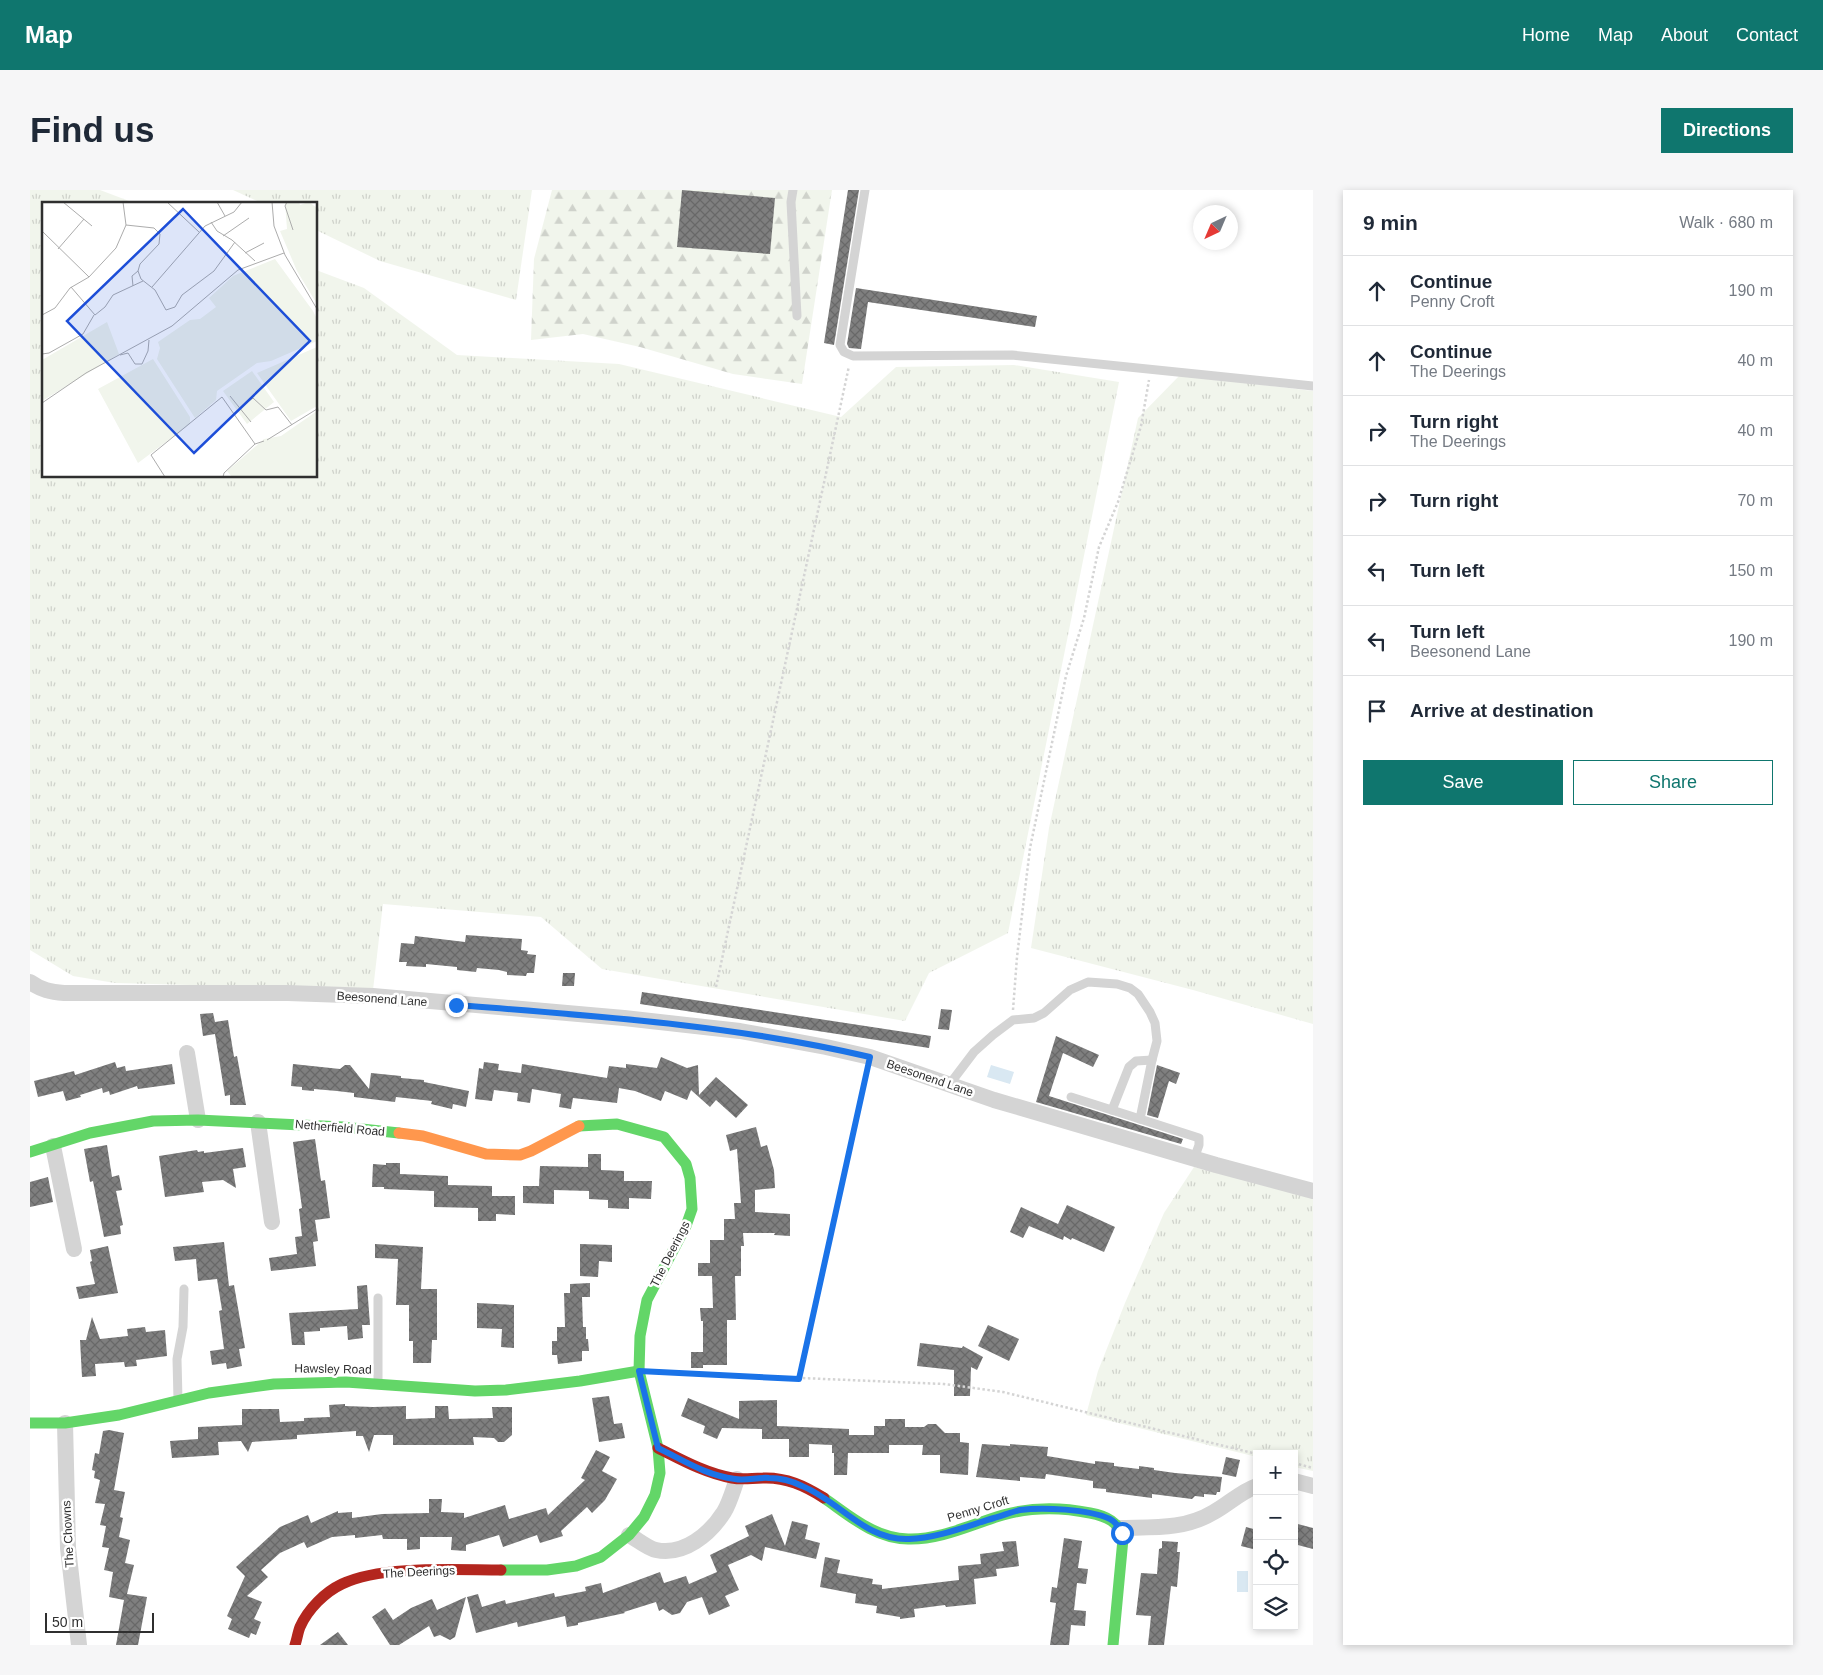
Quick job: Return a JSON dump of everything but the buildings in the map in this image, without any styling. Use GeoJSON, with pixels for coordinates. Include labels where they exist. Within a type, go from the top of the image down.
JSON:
{"type":"FeatureCollection","features":[{"type":"Feature","properties":{"kind":"street","name":"Beesonend Lane"},"geometry":{"type":"LineString","coordinates":[[30,982],[38,988],[64,994],[288,993],[373,996],[624,1018],[740,1032],[826,1047],[870,1057],[994,1100],[1313,1191]]}},
{"type":"Feature","properties":{"kind":"street"},"geometry":{"type":"LineString","coordinates":[[187,1053],[198,1120]]}},
{"type":"Feature","properties":{"kind":"street","name":"Netherfield Road"},"geometry":{"type":"LineString","coordinates":[[30,1152],[90,1133],[153,1121],[258,1122],[343,1127],[422,1136]]}},
{"type":"Feature","properties":{"kind":"street"},"geometry":{"type":"LineString","coordinates":[[258,1122],[272,1222]]}},
{"type":"Feature","properties":{"kind":"street","name":"The Deerings"},"geometry":{"type":"LineString","coordinates":[[295,1645],[300,1627],[315,1604],[341,1584],[366,1575],[421,1570],[547,1570],[576,1566],[601,1557],[615,1548],[644,1517],[655,1496],[660,1474],[658,1448],[639,1371],[640,1336],[647,1300],[686,1226],[692,1209],[690,1178],[686,1164],[664,1138],[617,1124],[576,1126],[531,1151],[520,1155],[486,1154],[422,1136]]}},
{"type":"Feature","properties":{"kind":"street"},"geometry":{"type":"LineString","coordinates":[[53,1146],[74,1249]]}},
{"type":"Feature","properties":{"kind":"street","name":"Hawsley Road"},"geometry":{"type":"LineString","coordinates":[[30,1423],[64,1422],[119,1415],[209,1393],[274,1384],[306,1382],[378,1384],[444,1390],[506,1390],[580,1382],[639,1371]]}},
{"type":"Feature","properties":{"kind":"street","name":"The Chowns"},"geometry":{"type":"LineString","coordinates":[[64,1422],[68,1548],[79,1645]]}},
{"type":"Feature","properties":{"kind":"street"},"geometry":{"type":"LineString","coordinates":[[628,1535],[655,1550],[675,1550],[692,1544],[710,1530],[724,1511],[737,1479],[696,1468],[658,1448]]}},
{"type":"Feature","properties":{"kind":"street","name":"Penny Croft"},"geometry":{"type":"LineString","coordinates":[[737,1479],[769,1478],[786,1480],[804,1486],[823,1497],[869,1530],[908,1539],[941,1534],[1020,1510],[1066,1509],[1110,1519],[1119,1528]]}},
{"type":"Feature","properties":{"kind":"street"},"geometry":{"type":"LineString","coordinates":[[1298,1482],[1313,1486]]}},
{"type":"Feature","properties":{"kind":"street"},"geometry":{"type":"LineString","coordinates":[[1113,1645],[1123,1538],[1119,1528],[1176,1527],[1195,1522],[1253,1487]]}},
{"type":"Feature","properties":{"kind":"lane"},"geometry":{"type":"LineString","coordinates":[[793,190],[790,202],[797,316]]}},
{"type":"Feature","properties":{"kind":"lane"},"geometry":{"type":"LineString","coordinates":[[865,190],[840,345],[844,352],[853,356],[1012,356],[1313,386]]}},
{"type":"Feature","properties":{"kind":"lane"},"geometry":{"type":"LineString","coordinates":[[950,1085],[974,1052],[1013,1020],[1034,1018],[1044,1014],[1070,990],[1088,982],[1117,984],[1130,988],[1138,994],[1156,1023],[1157,1041],[1140,1119]]}},
{"type":"Feature","properties":{"kind":"lane"},"geometry":{"type":"LineString","coordinates":[[1112,1110],[1129,1068],[1136,1061],[1152,1060]]}},
{"type":"Feature","properties":{"kind":"lane"},"geometry":{"type":"LineString","coordinates":[[1071,1097],[1199,1138],[1194,1158]]}},
{"type":"Feature","properties":{"kind":"lane"},"geometry":{"type":"LineString","coordinates":[[178,1400],[177,1359],[183,1327],[184,1289]]}},
{"type":"Feature","properties":{"kind":"lane"},"geometry":{"type":"LineString","coordinates":[[378,1298],[378,1384]]}},
{"type":"Feature","properties":{"kind":"path"},"geometry":{"type":"LineString","coordinates":[[716,987],[846,378],[853,356]]}},
{"type":"Feature","properties":{"kind":"path"},"geometry":{"type":"LineString","coordinates":[[1013,1020],[1012,1004],[1030,848],[1066,676],[1084,618],[1099,547],[1118,502],[1141,426],[1152,369]]}},
{"type":"Feature","properties":{"kind":"path"},"geometry":{"type":"LineString","coordinates":[[799,1379],[870,1057]]}},
{"type":"Feature","properties":{"kind":"path"},"geometry":{"type":"LineString","coordinates":[[639,1371],[944,1384],[1003,1392],[1253,1453]]}},
{"type":"Feature","properties":{"kind":"path"},"geometry":{"type":"LineString","coordinates":[[1298,1464],[1313,1468]]}},
{"type":"Feature","properties":{"kind":"green space"},"geometry":{"type":"Polygon","coordinates":[[[30,190],[100,190],[132,202],[42,202],[42,478],[318,478],[318,271],[364,288],[457,355],[619,364],[841,417],[896,367],[1014,365],[1119,382],[1008,933],[929,973],[905,1021],[602,969],[541,917],[383,904],[373,990],[115,983],[73,976],[30,950],[30,190]]]}},
{"type":"Feature","properties":{"kind":"green space"},"geometry":{"type":"Polygon","coordinates":[[[233,190],[532,190],[516,300],[380,261],[318,231],[318,202],[260,202],[233,190]]]}},
{"type":"Feature","properties":{"kind":"green space"},"geometry":{"type":"Polygon","coordinates":[[[552,190],[832,190],[802,384],[733,374],[640,347],[583,334],[531,340],[534,259],[552,190]]]}},
{"type":"Feature","properties":{"kind":"green space"},"geometry":{"type":"Polygon","coordinates":[[[1180,375],[1313,391],[1313,1024],[1193,990],[1031,948],[1049,828],[1138,418],[1180,375]]]}},
{"type":"Feature","properties":{"kind":"green space"},"geometry":{"type":"Polygon","coordinates":[[[1194,1167],[1313,1198],[1313,1471],[1298,1468],[1298,1450],[1253,1450],[1253,1456],[1086,1415],[1098,1371],[1164,1213],[1194,1167]]]}},
{"type":"Feature","properties":{"kind":"shaded area"},"geometry":{"type":"Polygon","coordinates":[[[991,1065],[1014,1072],[1010,1084],[987,1077],[991,1065]]]}},
{"type":"Feature","properties":{"kind":"shaded area"},"geometry":{"type":"Polygon","coordinates":[[[1237,1571],[1248,1571],[1248,1592],[1237,1592],[1237,1571]]]}},
{"type":"Feature","properties":{"kind":"traffic: fast"},"geometry":{"type":"LineString","coordinates":[[30,1152],[90,1133],[153,1121],[198,1120],[343,1127],[399,1133]]}},
{"type":"Feature","properties":{"kind":"traffic: fast"},"geometry":{"type":"LineString","coordinates":[[501,1570],[547,1570],[576,1566],[601,1557],[629,1535],[644,1517],[655,1495],[660,1473],[658,1448],[639,1371],[640,1336],[647,1300],[686,1226],[692,1209],[690,1178],[686,1164],[664,1137],[617,1124],[579,1126]]}},
{"type":"Feature","properties":{"kind":"traffic: fast"},"geometry":{"type":"LineString","coordinates":[[30,1423],[65,1423],[119,1415],[209,1393],[274,1384],[346,1382],[475,1391],[506,1390],[580,1381],[639,1371]]}},
{"type":"Feature","properties":{"kind":"traffic: fast"},"geometry":{"type":"LineString","coordinates":[[824,1498],[853,1519],[873,1530],[884,1535],[908,1539],[932,1537],[1014,1512],[1035,1509],[1079,1511],[1107,1518],[1119,1528],[1123,1539],[1113,1645]]}},
{"type":"Feature","properties":{"kind":"traffic: slow"},"geometry":{"type":"LineString","coordinates":[[399,1133],[423,1136],[486,1154],[520,1155],[579,1126]]}},
{"type":"Feature","properties":{"kind":"traffic: jam"},"geometry":{"type":"LineString","coordinates":[[658,1448],[712,1473],[736,1479],[780,1479],[802,1486],[824,1498]]}},
{"type":"Feature","properties":{"kind":"traffic: jam"},"geometry":{"type":"LineString","coordinates":[[295,1645],[303,1620],[318,1602],[342,1584],[359,1578],[398,1571],[442,1569],[501,1570]]}},
{"type":"Feature","properties":{"kind":"route"},"geometry":{"type":"LineString","coordinates":[[456,1005],[624,1018],[740,1032],[826,1047],[870,1057],[799,1379],[639,1371],[658,1448],[696,1468],[714,1474],[737,1479],[769,1478],[786,1480],[804,1486],[823,1497],[869,1530],[889,1536],[908,1539],[941,1534],[1020,1510],[1066,1509],[1110,1519],[1122,1533]]}}]}
